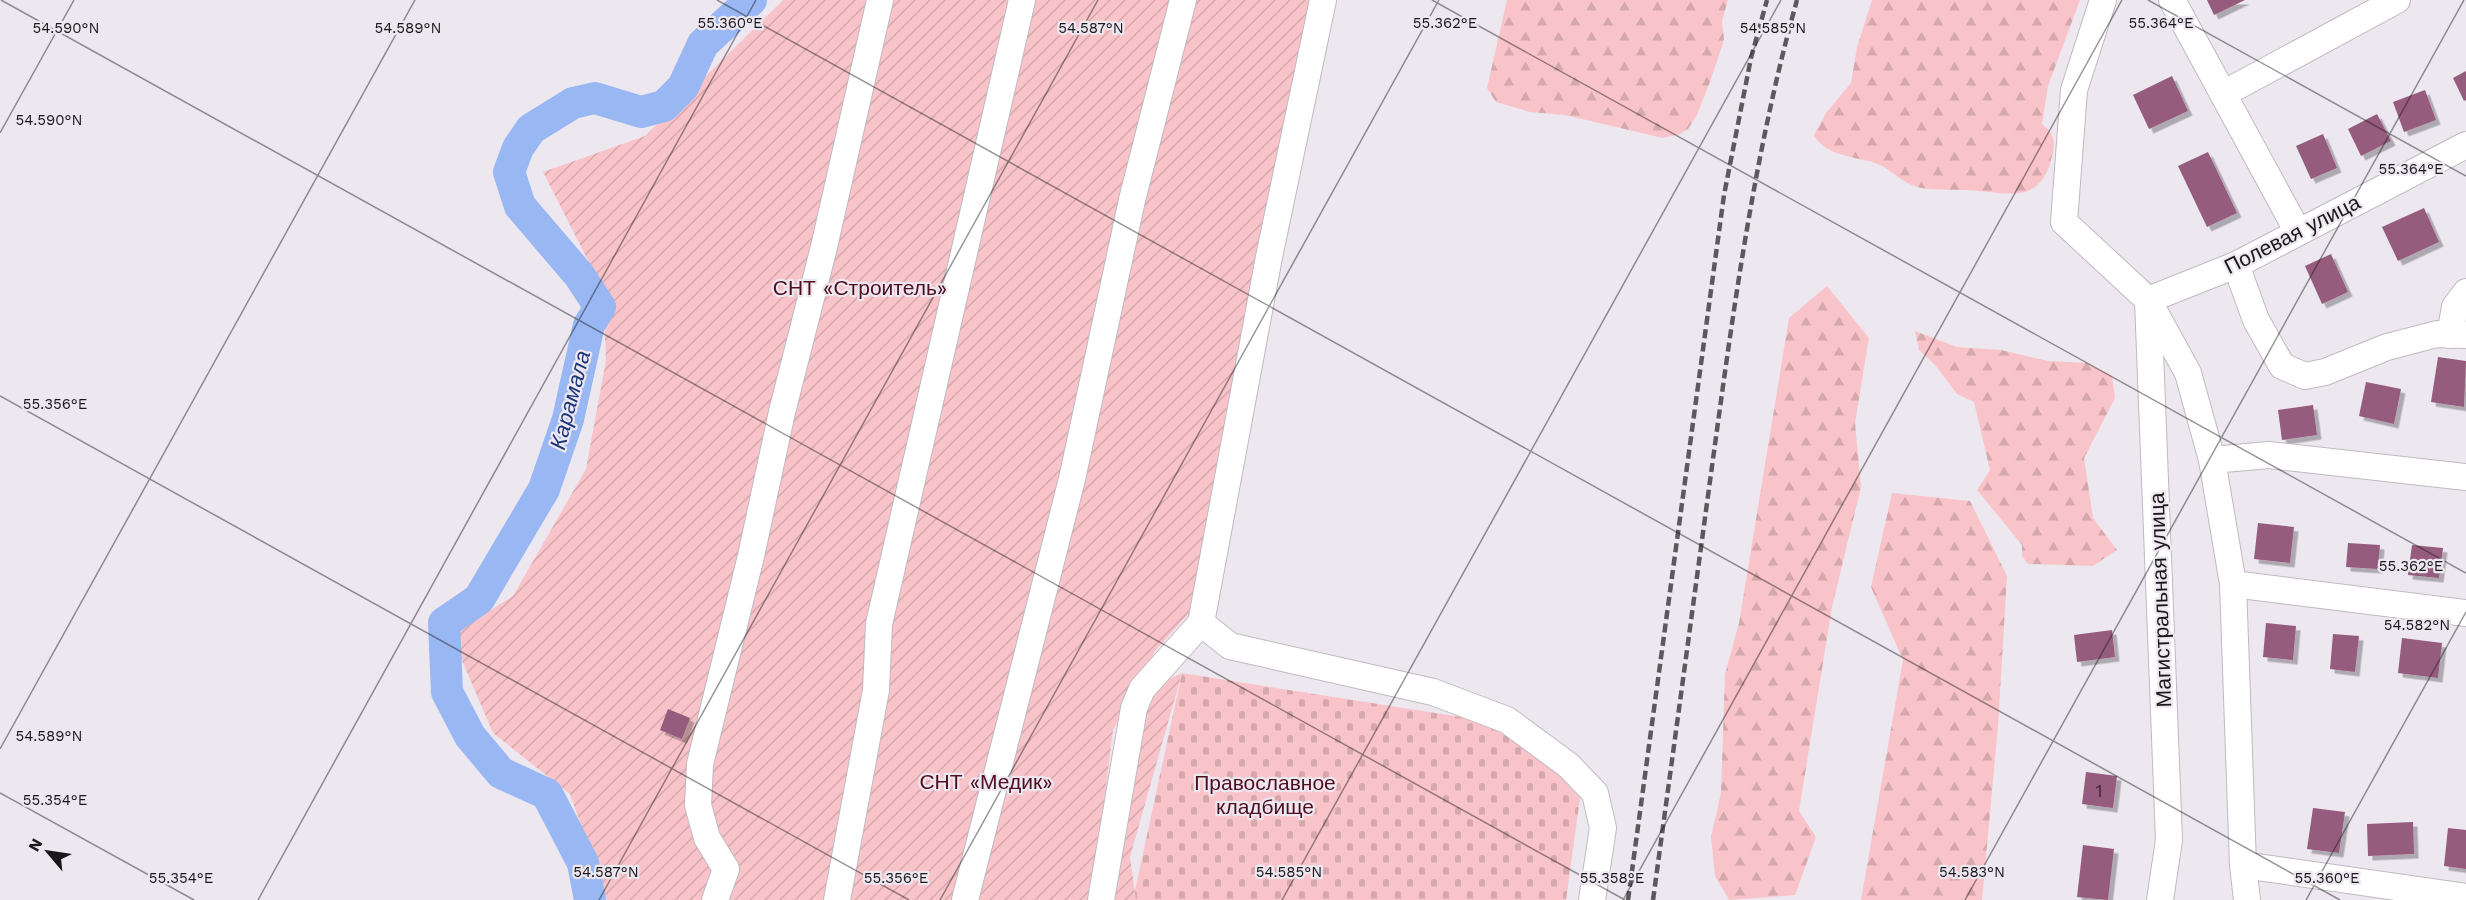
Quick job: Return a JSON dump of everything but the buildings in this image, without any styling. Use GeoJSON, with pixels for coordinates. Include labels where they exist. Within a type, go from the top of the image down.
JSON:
{"type":"FeatureCollection","features":[{"type":"Feature","properties":{"kind":"street"},"geometry":{"type":"LineString","coordinates":[[715,900],[726,869],[707,838],[698,805],[700,764],[751,556],[782,412],[824,247],[880,0]]}},
{"type":"Feature","properties":{"kind":"street"},"geometry":{"type":"LineString","coordinates":[[837,900],[876,690],[879,624],[1022,0]]}},
{"type":"Feature","properties":{"kind":"street"},"geometry":{"type":"LineString","coordinates":[[965,900],[1072,479],[1132,200],[1183,0]]}},
{"type":"Feature","properties":{"kind":"street"},"geometry":{"type":"LineString","coordinates":[[1101,900],[1134,708],[1142,689],[1201,622],[1269,257],[1323,0]]}},
{"type":"Feature","properties":{"kind":"street"},"geometry":{"type":"LineString","coordinates":[[2103,0],[2074,90],[2064,222],[2148,300],[2188,373],[2212,460],[2233,584],[2243,865],[2247,900]]}},
{"type":"Feature","properties":{"kind":"street"},"geometry":{"type":"LineString","coordinates":[[2172,0],[2298,232]]}},
{"type":"Feature","properties":{"kind":"street"},"geometry":{"type":"LineString","coordinates":[[2223,94],[2397,0]]}},
{"type":"Feature","properties":{"kind":"street","name":"Полевая улица"},"geometry":{"type":"LineString","coordinates":[[2148,300],[2236,265],[2466,145]]}},
{"type":"Feature","properties":{"kind":"street"},"geometry":{"type":"LineString","coordinates":[[2236,265],[2256,320],[2282,366],[2305,376],[2325,372],[2387,347],[2437,334],[2458,335],[2455,307],[2466,292]]}},
{"type":"Feature","properties":{"kind":"street","name":"Магистральная улица"},"geometry":{"type":"LineString","coordinates":[[2148,300],[2169,840],[2160,900]]}},
{"type":"Feature","properties":{"kind":"street"},"geometry":{"type":"LineString","coordinates":[[2212,460],[2269,455],[2466,477]]}},
{"type":"Feature","properties":{"kind":"street"},"geometry":{"type":"LineString","coordinates":[[2233,584],[2466,613]]}},
{"type":"Feature","properties":{"kind":"street"},"geometry":{"type":"LineString","coordinates":[[1201,622],[1230,646],[1433,692],[1507,720],[1568,765],[1595,793],[1603,828],[1592,900]]}},
{"type":"Feature","properties":{"kind":"street"},"geometry":{"type":"LineString","coordinates":[[2243,865],[2466,897]]}},
{"type":"Feature","properties":{"kind":"green space","name":"СНТ «Строитель»"},"geometry":{"type":"Polygon","coordinates":[[[783,0],[1319,0],[1191,611],[1155,651],[1113,730],[1092,900],[607,900],[570,794],[493,733],[451,635],[513,596],[586,469],[606,360],[603,290],[543,172],[645,136],[783,0]]]}},
{"type":"Feature","properties":{"kind":"green space"},"geometry":{"type":"Polygon","coordinates":[[[1507,0],[1728,0],[1722,21],[1724,40],[1697,115],[1688,129],[1680,134],[1663,138],[1565,115],[1530,112],[1496,102],[1487,88],[1507,0]]]}},
{"type":"Feature","properties":{"kind":"green space"},"geometry":{"type":"Polygon","coordinates":[[[1872,0],[2080,0],[2048,86],[2042,124],[2053,138],[2054,146],[2047,172],[2039,183],[2030,190],[2008,194],[1917,187],[1878,164],[1833,152],[1819,142],[1814,135],[1826,113],[1851,83],[1857,47],[1872,0]]]}},
{"type":"Feature","properties":{"kind":"green space"},"geometry":{"type":"Polygon","coordinates":[[[1827,286],[1869,338],[1855,423],[1861,487],[1832,607],[1799,811],[1816,837],[1795,895],[1729,900],[1715,876],[1711,837],[1721,793],[1725,674],[1739,623],[1789,318],[1827,286]]]}},
{"type":"Feature","properties":{"kind":"green space"},"geometry":{"type":"Polygon","coordinates":[[[1915,331],[1957,347],[2001,350],[2048,361],[2087,363],[2112,376],[2115,398],[2084,458],[2093,518],[2117,550],[2093,566],[2028,564],[2022,556],[2022,545],[1977,490],[1990,470],[1974,402],[1957,394],[1935,365],[1919,350],[1915,331]]]}},
{"type":"Feature","properties":{"kind":"green space"},"geometry":{"type":"Polygon","coordinates":[[[1892,493],[1970,501],[2007,576],[1998,726],[1982,900],[1861,900],[1903,660],[1871,587],[1892,493]]]}},
{"type":"Feature","properties":{"kind":"green space","name":"Православное кладбище"},"geometry":{"type":"Polygon","coordinates":[[[1182,673],[1486,721],[1542,757],[1580,798],[1566,900],[1133,900],[1182,673]]]}},
{"type":"Feature","properties":{"kind":"green space"},"geometry":{"type":"Polygon","coordinates":[[[1182,673],[1130,857],[1136,900],[1113,900],[1150,688],[1182,673]]]}},
{"type":"Feature","properties":{"kind":"waterway","name":"Карамала"},"geometry":{"type":"LineString","coordinates":[[590,900],[583,863],[547,794],[501,773],[470,736],[447,692],[444,623],[479,599],[544,489],[568,419],[589,325],[600,307],[579,275],[520,206],[509,172],[518,148],[531,129],[573,103],[595,98],[641,112],[664,106],[683,87],[703,44],[751,0]]}},
{"type":"Feature","properties":{"kind":"railway"},"geometry":{"type":"LineString","coordinates":[[1628,900],[1724,195],[1751,58],[1767,0]]}},
{"type":"Feature","properties":{"kind":"railway"},"geometry":{"type":"LineString","coordinates":[[1653,900],[1747,228],[1769,113],[1797,0]]}},
{"type":"Feature","properties":{"kind":"park label","name":"СНТ «Медик»"},"geometry":{"type":"Point","coordinates":[986,781]}}]}
